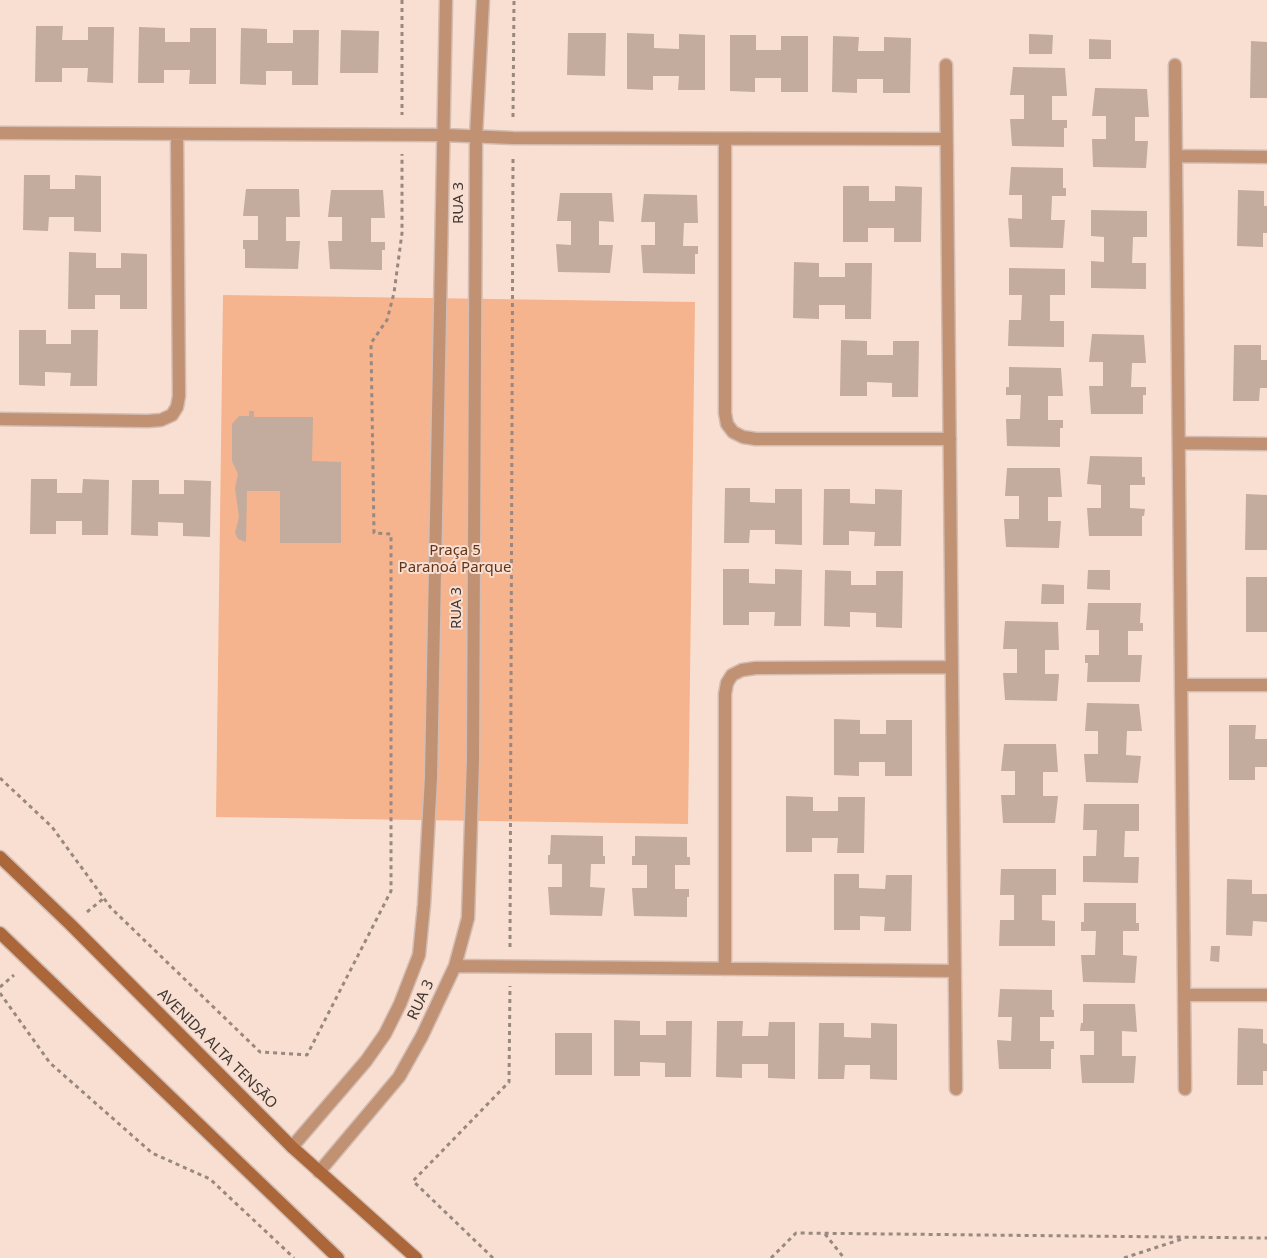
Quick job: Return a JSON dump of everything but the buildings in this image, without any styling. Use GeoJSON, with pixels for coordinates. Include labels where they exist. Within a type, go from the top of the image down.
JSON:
{"type":"FeatureCollection","features":[{"type":"Feature","properties":{"kind":"street","name":"RUA 3"},"geometry":{"type":"LineString","coordinates":[[292,1147],[366,1062],[385,1034],[400,1004],[418,954],[424,905],[431,777],[446,0]]}},
{"type":"Feature","properties":{"kind":"street","name":"RUA 3"},"geometry":{"type":"LineString","coordinates":[[319,1172],[399,1077],[422,1036],[455,966],[468,918],[471,818],[476,136],[483,0]]}},
{"type":"Feature","properties":{"kind":"street"},"geometry":{"type":"LineString","coordinates":[[946,65],[956,1089]]}},
{"type":"Feature","properties":{"kind":"street"},"geometry":{"type":"LineString","coordinates":[[1175,65],[1186,1089]]}},
{"type":"Feature","properties":{"kind":"street"},"geometry":{"type":"LineString","coordinates":[[0,133],[444,135],[513,138],[946,139]]}},
{"type":"Feature","properties":{"kind":"street"},"geometry":{"type":"LineString","coordinates":[[0,419],[148,421],[162,420],[172,415],[177,407],[179,396],[177,134]]}},
{"type":"Feature","properties":{"kind":"street"},"geometry":{"type":"LineString","coordinates":[[725,139],[727,424],[733,432],[743,437],[756,439],[950,439]]}},
{"type":"Feature","properties":{"kind":"street"},"geometry":{"type":"LineString","coordinates":[[1176,156],[1267,157]]}},
{"type":"Feature","properties":{"kind":"street"},"geometry":{"type":"LineString","coordinates":[[1179,443],[1267,444]]}},
{"type":"Feature","properties":{"kind":"street"},"geometry":{"type":"LineString","coordinates":[[725,969],[725,694],[727,683],[732,675],[742,670],[756,668],[952,667]]}},
{"type":"Feature","properties":{"kind":"street"},"geometry":{"type":"LineString","coordinates":[[1181,685],[1267,685]]}},
{"type":"Feature","properties":{"kind":"street","name":"AVENIDA ALTA TENSĀO"},"geometry":{"type":"LineString","coordinates":[[0,857],[71,925],[292,1147],[416,1258]]}},
{"type":"Feature","properties":{"kind":"street"},"geometry":{"type":"LineString","coordinates":[[0,933],[338,1258]]}},
{"type":"Feature","properties":{"kind":"street"},"geometry":{"type":"LineString","coordinates":[[455,966],[955,971]]}},
{"type":"Feature","properties":{"kind":"street"},"geometry":{"type":"LineString","coordinates":[[1185,995],[1267,995]]}},
{"type":"Feature","properties":{"kind":"path"},"geometry":{"type":"LineString","coordinates":[[0,778],[52,827],[111,908],[260,1052],[307,1055],[391,891],[391,534],[374,532],[371,343],[387,320],[394,293],[402,234],[402,0]]}},
{"type":"Feature","properties":{"kind":"path"},"geometry":{"type":"LineString","coordinates":[[493,1258],[414,1181],[509,1082],[514,0]]}},
{"type":"Feature","properties":{"kind":"path"},"geometry":{"type":"LineString","coordinates":[[0,993],[50,1063],[152,1153],[210,1179],[294,1258]]}},
{"type":"Feature","properties":{"kind":"path"},"geometry":{"type":"LineString","coordinates":[[771,1258],[796,1233],[1267,1238]]}},
{"type":"Feature","properties":{"kind":"path"},"geometry":{"type":"LineString","coordinates":[[825,1233],[844,1258]]}},
{"type":"Feature","properties":{"kind":"path"},"geometry":{"type":"LineString","coordinates":[[1124,1258],[1186,1238]]}},
{"type":"Feature","properties":{"kind":"green space","name":"Praça 5 Paranoá Parque"},"geometry":{"type":"Polygon","coordinates":[[[223,295],[695,302],[688,824],[216,817],[223,295]]]}}]}
